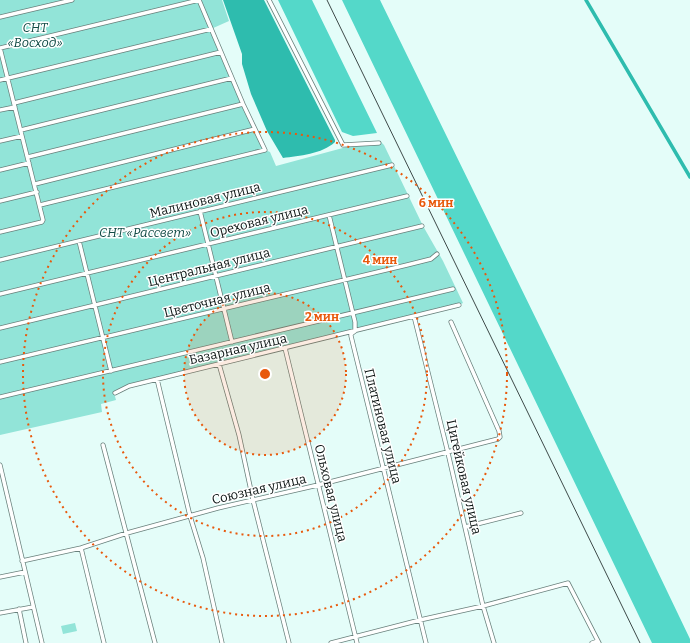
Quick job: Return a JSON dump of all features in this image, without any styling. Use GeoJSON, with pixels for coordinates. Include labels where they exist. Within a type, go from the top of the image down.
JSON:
{"type":"FeatureCollection","features":[{"type":"Feature","properties":{"kind":"street"},"geometry":{"type":"LineString","coordinates":[[0,17],[72,0]]}},
{"type":"Feature","properties":{"kind":"street"},"geometry":{"type":"LineString","coordinates":[[0,232],[42,222],[43,218],[0,48],[199,0],[243,104],[265,150],[40,206]]}},
{"type":"Feature","properties":{"kind":"street"},"geometry":{"type":"LineString","coordinates":[[270,0],[343,145],[379,143]]}},
{"type":"Feature","properties":{"kind":"street"},"geometry":{"type":"LineString","coordinates":[[0,80],[211,29]]}},
{"type":"Feature","properties":{"kind":"street"},"geometry":{"type":"LineString","coordinates":[[0,110],[14,105],[221,52]]}},
{"type":"Feature","properties":{"kind":"street"},"geometry":{"type":"LineString","coordinates":[[21,130],[232,78]]}},
{"type":"Feature","properties":{"kind":"street"},"geometry":{"type":"LineString","coordinates":[[28,156],[243,104]]}},
{"type":"Feature","properties":{"kind":"street"},"geometry":{"type":"LineString","coordinates":[[35,184],[255,129]]}},
{"type":"Feature","properties":{"kind":"street"},"geometry":{"type":"LineString","coordinates":[[0,141],[22,136]]}},
{"type":"Feature","properties":{"kind":"street"},"geometry":{"type":"LineString","coordinates":[[0,170],[30,163]]}},
{"type":"Feature","properties":{"kind":"street","name":"Малиновая улица"},"geometry":{"type":"LineString","coordinates":[[0,260],[392,165]]}},
{"type":"Feature","properties":{"kind":"street"},"geometry":{"type":"LineString","coordinates":[[0,201],[37,192]]}},
{"type":"Feature","properties":{"kind":"street","name":"Ореховая улица"},"geometry":{"type":"LineString","coordinates":[[0,294],[407,196]]}},
{"type":"Feature","properties":{"kind":"street"},"geometry":{"type":"LineString","coordinates":[[200,211],[232,342]]}},
{"type":"Feature","properties":{"kind":"street","name":"Платиновая улица"},"geometry":{"type":"LineString","coordinates":[[329,215],[353,313],[355,331],[351,334],[351,336],[426,643]]}},
{"type":"Feature","properties":{"kind":"street","name":"Центральная улица"},"geometry":{"type":"LineString","coordinates":[[0,328],[422,226]]}},
{"type":"Feature","properties":{"kind":"street"},"geometry":{"type":"LineString","coordinates":[[79,241],[111,371]]}},
{"type":"Feature","properties":{"kind":"street","name":"Цветочная улица"},"geometry":{"type":"LineString","coordinates":[[0,362],[431,259],[437,254]]}},
{"type":"Feature","properties":{"kind":"street"},"geometry":{"type":"LineString","coordinates":[[0,397],[453,289]]}},
{"type":"Feature","properties":{"kind":"street","name":"Базарная улица"},"geometry":{"type":"LineString","coordinates":[[115,393],[129,386],[459,305]]}},
{"type":"Feature","properties":{"kind":"street","name":"Цигейковая улица"},"geometry":{"type":"LineString","coordinates":[[414,316],[448,453],[483,606],[494,643]]}},
{"type":"Feature","properties":{"kind":"street","name":"Союзная улица"},"geometry":{"type":"LineString","coordinates":[[22,561],[81,548],[127,533],[190,516],[448,453],[498,439],[500,437],[499,431],[451,322]]}},
{"type":"Feature","properties":{"kind":"street","name":"Ольховая улица"},"geometry":{"type":"LineString","coordinates":[[285,348],[357,643]]}},
{"type":"Feature","properties":{"kind":"street"},"geometry":{"type":"LineString","coordinates":[[219,364],[239,435],[253,500],[289,643]]}},
{"type":"Feature","properties":{"kind":"street"},"geometry":{"type":"LineString","coordinates":[[157,379],[190,516],[203,558],[222,643]]}},
{"type":"Feature","properties":{"kind":"street"},"geometry":{"type":"LineString","coordinates":[[103,446],[155,643]]}},
{"type":"Feature","properties":{"kind":"street"},"geometry":{"type":"LineString","coordinates":[[0,465],[42,643]]}},
{"type":"Feature","properties":{"kind":"street"},"geometry":{"type":"LineString","coordinates":[[465,527],[521,513]]}},
{"type":"Feature","properties":{"kind":"street"},"geometry":{"type":"LineString","coordinates":[[81,548],[104,643]]}},
{"type":"Feature","properties":{"kind":"street"},"geometry":{"type":"LineString","coordinates":[[0,577],[25,572]]}},
{"type":"Feature","properties":{"kind":"street"},"geometry":{"type":"LineString","coordinates":[[331,643],[420,620],[483,606],[568,582],[599,642],[592,643]]}},
{"type":"Feature","properties":{"kind":"street"},"geometry":{"type":"LineString","coordinates":[[0,613],[33,607]]}},
{"type":"Feature","properties":{"kind":"street"},"geometry":{"type":"LineString","coordinates":[[19,609],[26,643]]}},
{"type":"Feature","properties":{"kind":"green space","name":"СНТ «Рассвет»"},"geometry":{"type":"Polygon","coordinates":[[[0,0],[222,0],[229,21],[211,29],[265,150],[270,152],[276,166],[365,142],[381,142],[384,145],[423,226],[443,261],[463,303],[129,386],[114,393],[116,400],[101,404],[102,412],[0,435],[0,0]]]}},
{"type":"Feature","properties":{"kind":"green space"},"geometry":{"type":"Polygon","coordinates":[[[75,623],[77,631],[63,634],[61,626],[75,623]]]}},
{"type":"Feature","properties":{"kind":"shaded area"},"geometry":{"type":"Polygon","coordinates":[[[223,0],[264,0],[335,140],[335,142],[330,146],[310,154],[283,158],[267,131],[251,94],[242,64],[242,54],[223,0]]]}},
{"type":"Feature","properties":{"kind":"shaded area"},"geometry":{"type":"Polygon","coordinates":[[[278,0],[312,0],[377,133],[353,136],[342,132],[278,0]]]}},
{"type":"Feature","properties":{"kind":"shaded area"},"geometry":{"type":"Polygon","coordinates":[[[342,0],[380,0],[565,378],[690,639],[690,643],[652,643],[342,0]]]}},
{"type":"Feature","properties":{"kind":"waterway"},"geometry":{"type":"LineString","coordinates":[[586,0],[690,177]]}},
{"type":"Feature","properties":{"kind":"railway"},"geometry":{"type":"LineString","coordinates":[[327,0],[640,643]]}},
{"type":"Feature","properties":{"kind":"park label","name":"СНТ «Восход»"},"geometry":{"type":"Point","coordinates":[35,34]}}]}
